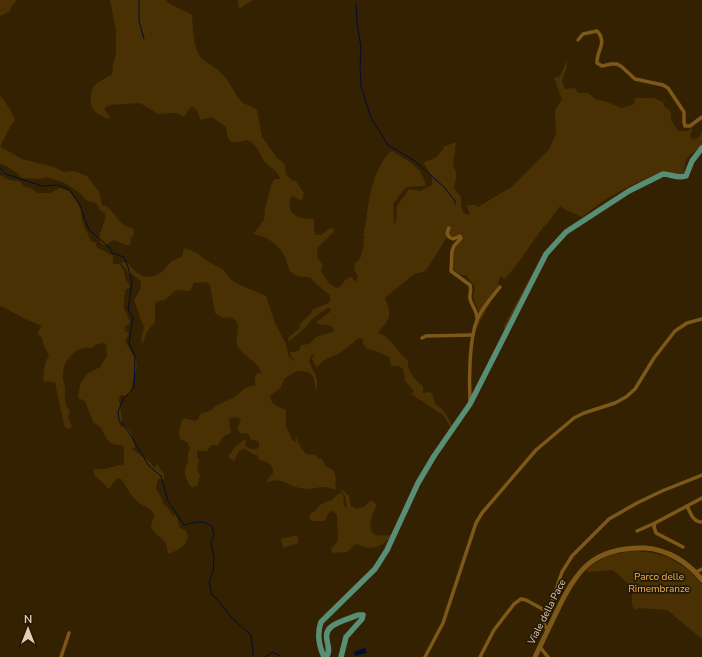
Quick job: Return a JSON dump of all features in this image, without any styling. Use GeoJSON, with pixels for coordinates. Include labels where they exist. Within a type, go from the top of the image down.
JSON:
{"type":"FeatureCollection","features":[{"type":"Feature","properties":{"kind":"main road"},"geometry":{"type":"LineString","coordinates":[[340,657],[346,637],[363,616],[358,615],[331,627],[326,635],[329,654],[325,657],[322,652],[318,633],[321,622],[375,569],[387,550],[418,483],[434,456],[470,404],[546,254],[566,232],[629,191],[658,176],[667,174],[680,178],[686,176],[692,161],[702,148]]}},
{"type":"Feature","properties":{"kind":"main road","name":"Viale della Pace"},"geometry":{"type":"LineString","coordinates":[[535,657],[567,590],[575,578],[584,567],[603,555],[617,550],[634,548],[649,548],[663,551],[686,563],[702,580]]}},
{"type":"Feature","properties":{"kind":"street"},"geometry":{"type":"LineString","coordinates":[[578,40],[583,34],[597,31],[600,34],[602,43],[602,47],[596,58],[599,65],[617,64],[622,66],[635,79],[663,85],[668,88],[684,112],[685,126],[690,126],[702,117]]}},
{"type":"Feature","properties":{"kind":"street"},"geometry":{"type":"LineString","coordinates":[[449,228],[447,233],[449,237],[453,238],[460,236],[461,238],[454,246],[452,251],[451,271],[470,285],[472,291],[470,298],[476,310],[477,320]]}},
{"type":"Feature","properties":{"kind":"street"},"geometry":{"type":"LineString","coordinates":[[470,404],[470,357],[473,335],[477,320],[500,287]]}},
{"type":"Feature","properties":{"kind":"street"},"geometry":{"type":"LineString","coordinates":[[425,657],[443,623],[476,523],[482,513],[536,450],[574,418],[584,413],[615,403],[626,397],[635,389],[654,358],[675,331],[687,323],[702,318]]}},
{"type":"Feature","properties":{"kind":"street"},"geometry":{"type":"LineString","coordinates":[[422,338],[426,336],[473,335]]}},
{"type":"Feature","properties":{"kind":"street"},"geometry":{"type":"LineString","coordinates":[[548,631],[544,624],[562,572],[572,556],[609,519],[662,491],[702,475]]}},
{"type":"Feature","properties":{"kind":"street"},"geometry":{"type":"LineString","coordinates":[[637,531],[702,498]]}},
{"type":"Feature","properties":{"kind":"street"},"geometry":{"type":"LineString","coordinates":[[687,506],[694,520],[702,522]]}},
{"type":"Feature","properties":{"kind":"street"},"geometry":{"type":"LineString","coordinates":[[655,523],[654,527],[656,532],[683,547]]}},
{"type":"Feature","properties":{"kind":"street"},"geometry":{"type":"LineString","coordinates":[[696,572],[702,569]]}},
{"type":"Feature","properties":{"kind":"street"},"geometry":{"type":"LineString","coordinates":[[480,657],[494,630],[514,604],[520,599],[526,600],[548,612]]}},
{"type":"Feature","properties":{"kind":"street"},"geometry":{"type":"LineString","coordinates":[[61,657],[69,633]]}},
{"type":"Feature","properties":{"kind":"street"},"geometry":{"type":"LineString","coordinates":[[540,647],[548,657]]}},
{"type":"Feature","properties":{"kind":"green space"},"geometry":{"type":"Polygon","coordinates":[[[0,0],[17,0],[9,12],[0,16],[0,0]]]}},
{"type":"Feature","properties":{"kind":"green space"},"geometry":{"type":"Polygon","coordinates":[[[110,0],[166,0],[170,4],[191,14],[195,44],[198,53],[206,62],[224,76],[244,104],[257,110],[262,137],[277,158],[283,162],[286,175],[292,180],[296,181],[304,193],[302,201],[293,196],[290,198],[290,209],[292,213],[299,217],[314,219],[314,229],[316,235],[321,235],[331,228],[334,229],[334,232],[318,247],[317,256],[323,266],[321,271],[328,282],[336,288],[340,287],[345,280],[350,277],[352,277],[355,282],[357,279],[358,275],[354,266],[360,259],[364,245],[363,240],[365,237],[363,235],[371,190],[381,164],[388,154],[392,151],[413,164],[421,173],[426,186],[406,187],[393,204],[394,224],[396,221],[397,206],[409,189],[421,191],[432,185],[431,176],[423,162],[434,158],[445,146],[454,143],[456,143],[453,165],[456,172],[456,179],[454,188],[461,197],[461,206],[463,211],[470,215],[467,207],[468,205],[475,205],[478,207],[513,186],[549,150],[556,134],[555,110],[562,99],[554,78],[560,76],[567,60],[567,67],[562,81],[565,89],[575,88],[579,93],[588,93],[597,100],[605,101],[621,108],[633,105],[635,98],[654,98],[663,102],[664,106],[671,112],[671,120],[678,131],[686,131],[693,128],[690,136],[693,140],[699,137],[702,131],[702,146],[686,161],[684,175],[682,176],[668,173],[654,175],[601,206],[560,238],[543,259],[505,330],[503,327],[537,265],[556,241],[597,208],[649,176],[606,199],[582,217],[560,206],[505,279],[500,276],[498,287],[474,334],[475,325],[480,316],[473,298],[475,287],[466,275],[461,275],[452,269],[454,250],[461,239],[459,236],[452,239],[447,237],[427,269],[423,272],[414,274],[385,298],[389,310],[389,317],[378,333],[388,338],[400,353],[408,360],[410,372],[423,386],[423,393],[430,392],[433,395],[435,404],[441,408],[449,419],[452,426],[451,428],[443,415],[411,394],[414,391],[405,381],[403,369],[398,366],[391,366],[389,357],[374,350],[367,349],[363,343],[363,339],[358,338],[341,352],[324,361],[317,368],[312,359],[315,354],[311,356],[309,361],[317,379],[317,391],[313,376],[311,374],[308,372],[297,371],[285,378],[281,387],[270,396],[273,404],[286,410],[286,426],[292,440],[296,442],[296,437],[305,452],[311,455],[314,454],[318,458],[322,459],[326,467],[332,469],[335,473],[335,485],[337,489],[322,487],[303,489],[278,480],[266,482],[273,473],[272,467],[267,462],[259,460],[257,455],[245,449],[240,450],[234,461],[228,457],[235,447],[243,440],[247,441],[245,446],[249,448],[254,449],[259,447],[259,442],[250,439],[249,434],[239,433],[237,428],[241,420],[234,417],[229,419],[231,433],[224,436],[218,445],[211,445],[207,451],[197,451],[199,460],[197,470],[200,476],[197,486],[192,487],[189,485],[185,475],[190,448],[187,442],[179,437],[182,420],[184,418],[195,421],[198,419],[200,414],[210,411],[217,405],[235,397],[245,388],[255,385],[255,375],[261,373],[260,369],[238,347],[238,327],[235,320],[232,318],[222,318],[215,313],[210,285],[207,282],[194,282],[191,290],[176,290],[165,300],[155,303],[155,322],[146,333],[143,344],[141,338],[144,328],[134,300],[141,288],[141,281],[131,273],[131,275],[128,274],[127,270],[121,263],[128,263],[131,268],[139,274],[151,277],[159,274],[172,261],[183,256],[183,251],[185,248],[197,253],[207,261],[224,270],[230,279],[238,284],[266,296],[275,323],[286,344],[289,357],[293,361],[294,359],[291,357],[290,352],[299,351],[301,345],[309,344],[316,337],[335,331],[328,325],[321,325],[316,322],[330,312],[331,309],[328,308],[314,317],[302,331],[288,342],[289,337],[300,328],[299,325],[311,314],[312,310],[330,302],[330,295],[311,278],[293,274],[289,269],[281,250],[273,242],[259,235],[253,234],[264,220],[265,209],[272,182],[275,179],[280,179],[277,172],[264,161],[254,144],[246,140],[237,142],[231,141],[228,136],[226,126],[212,117],[201,120],[196,109],[193,107],[190,108],[184,117],[174,113],[158,114],[140,103],[107,106],[104,109],[111,119],[95,112],[91,105],[91,94],[93,87],[112,74],[116,55],[116,31],[110,0]]]}},
{"type":"Feature","properties":{"kind":"green space"},"geometry":{"type":"Polygon","coordinates":[[[238,0],[253,0],[239,9],[238,0]]]}},
{"type":"Feature","properties":{"kind":"green space"},"geometry":{"type":"Polygon","coordinates":[[[0,95],[10,109],[15,120],[10,127],[1,147],[22,159],[54,167],[64,172],[74,171],[87,176],[99,192],[102,205],[107,207],[123,224],[133,228],[134,235],[131,238],[130,245],[114,240],[106,245],[101,244],[100,236],[105,221],[105,213],[100,210],[96,203],[87,201],[80,193],[63,182],[47,177],[39,179],[21,178],[17,172],[0,164],[0,95]]]}},
{"type":"Feature","properties":{"kind":"green space"},"geometry":{"type":"Polygon","coordinates":[[[0,175],[9,180],[19,181],[25,187],[38,193],[50,193],[60,188],[69,191],[81,209],[82,221],[91,241],[96,243],[99,248],[113,256],[113,264],[119,264],[124,270],[125,278],[130,287],[125,290],[124,295],[124,309],[130,324],[126,325],[124,328],[125,331],[129,333],[125,341],[136,360],[137,366],[130,393],[126,396],[121,395],[119,398],[122,421],[119,423],[121,427],[123,425],[131,431],[135,448],[132,449],[148,460],[154,468],[157,464],[164,474],[164,480],[158,479],[156,489],[163,501],[162,503],[167,507],[173,516],[172,517],[176,515],[180,528],[186,531],[188,536],[185,543],[172,553],[169,554],[165,542],[151,528],[154,516],[153,513],[150,509],[136,501],[121,479],[117,478],[109,489],[94,475],[94,469],[105,469],[124,464],[124,447],[112,444],[106,438],[101,428],[93,422],[85,401],[78,398],[80,384],[87,374],[100,367],[107,356],[106,344],[95,345],[92,348],[86,347],[76,351],[65,364],[63,380],[65,388],[65,401],[70,410],[68,418],[72,426],[70,429],[66,428],[64,425],[55,383],[48,381],[43,382],[45,363],[49,355],[42,338],[37,333],[42,326],[0,306],[0,175]]]}},
{"type":"Feature","properties":{"kind":"green space"},"geometry":{"type":"Polygon","coordinates":[[[339,489],[349,496],[351,506],[357,509],[364,507],[371,500],[377,505],[371,521],[371,530],[376,535],[392,535],[376,547],[369,548],[356,544],[347,552],[332,553],[331,549],[338,540],[337,515],[331,511],[325,521],[311,521],[309,517],[310,514],[320,505],[333,499],[339,493],[343,494],[344,506],[347,508],[345,496],[339,489]]]}},
{"type":"Feature","properties":{"kind":"green space"},"geometry":{"type":"Polygon","coordinates":[[[297,535],[299,543],[283,548],[281,539],[297,535]]]}},
{"type":"Feature","properties":{"kind":"green space","name":"Parco delle Rimembranze"},"geometry":{"type":"Polygon","coordinates":[[[636,551],[654,553],[668,557],[689,570],[702,585],[702,639],[667,610],[639,608],[634,610],[632,605],[632,587],[613,570],[589,572],[586,570],[598,561],[609,556],[636,551]]]}},
{"type":"Feature","properties":{"kind":"water"},"geometry":{"type":"Polygon","coordinates":[[[365,648],[367,653],[355,656],[354,652],[365,648]]]}},
{"type":"Feature","properties":{"kind":"waterway"},"geometry":{"type":"LineString","coordinates":[[139,0],[139,21],[144,39]]}},
{"type":"Feature","properties":{"kind":"waterway"},"geometry":{"type":"LineString","coordinates":[[356,4],[357,23],[361,47],[361,86],[371,118],[388,145],[415,161],[444,187],[455,201],[455,204]]}},
{"type":"Feature","properties":{"kind":"waterway"},"geometry":{"type":"LineString","coordinates":[[0,168],[6,174],[42,186],[58,185],[68,189],[79,203],[89,230],[109,247],[112,253],[124,257],[132,283],[128,309],[133,318],[129,343],[135,356],[134,388],[123,399],[118,412],[119,420],[128,431],[149,466],[161,476],[168,501],[184,525],[198,522],[212,526],[214,535],[211,543],[214,557],[213,572],[209,582],[212,595],[218,600],[232,618],[251,635],[253,657]]}},
{"type":"Feature","properties":{"kind":"waterway"},"geometry":{"type":"LineString","coordinates":[[265,657],[273,652],[281,657]]}}]}
